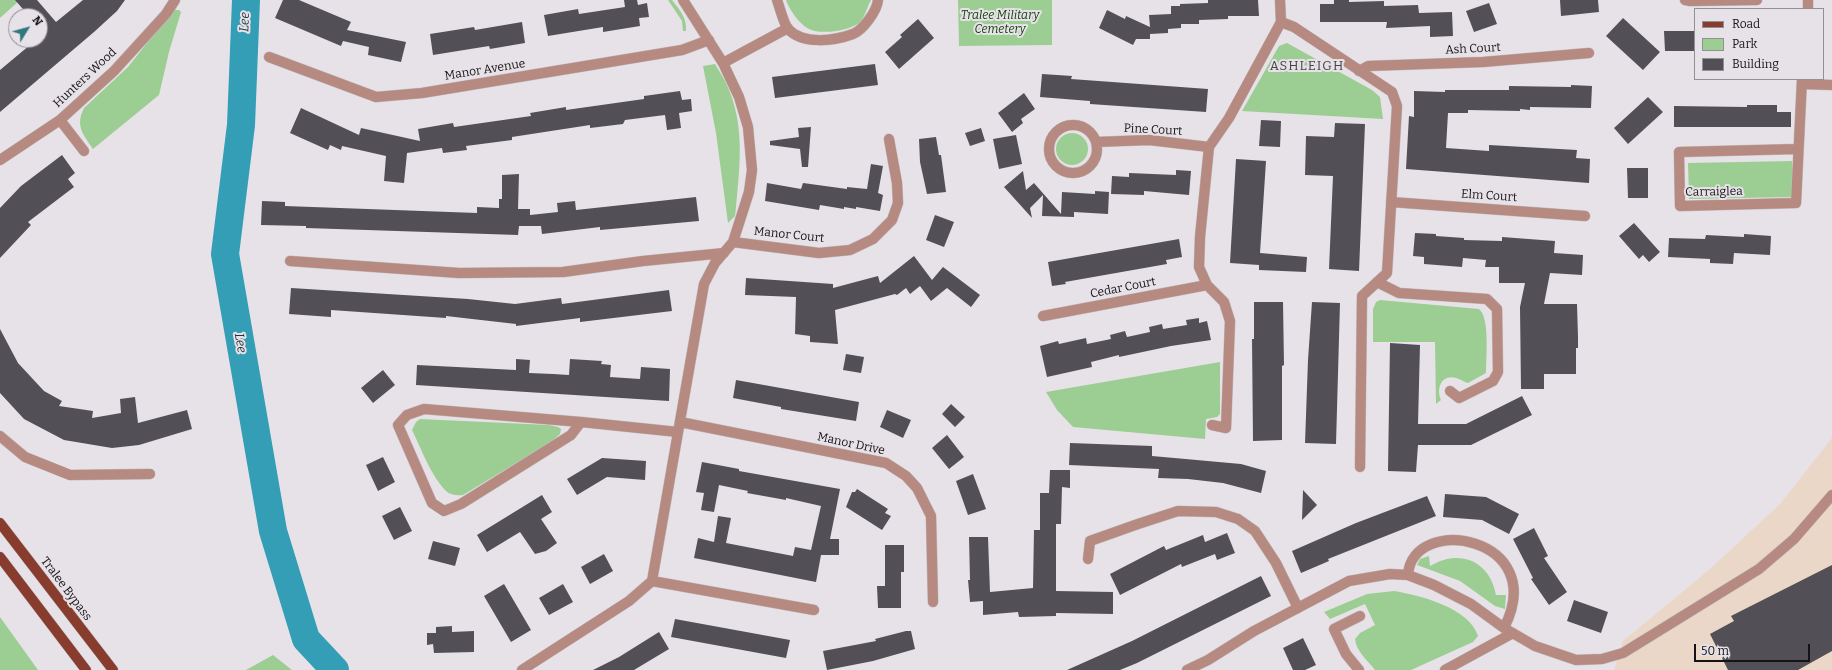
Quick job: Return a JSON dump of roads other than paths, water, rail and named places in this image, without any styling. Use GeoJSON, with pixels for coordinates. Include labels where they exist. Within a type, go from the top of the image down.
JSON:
{"type":"FeatureCollection","features":[{"type":"Feature","properties":{"kind":"main road","name":"Tralee Bypass"},"geometry":{"type":"LineString","coordinates":[[0,523],[113,670]]}},
{"type":"Feature","properties":{"kind":"main road"},"geometry":{"type":"LineString","coordinates":[[0,557],[86,670]]}},
{"type":"Feature","properties":{"kind":"street","name":"Hunters Wood"},"geometry":{"type":"LineString","coordinates":[[0,160],[60,120],[114,71],[166,14],[175,0]]}},
{"type":"Feature","properties":{"kind":"street"},"geometry":{"type":"LineString","coordinates":[[522,670],[629,601],[652,581],[704,284],[715,263],[733,242],[749,192],[752,170],[748,127],[739,97],[723,63],[683,0]]}},
{"type":"Feature","properties":{"kind":"street"},"geometry":{"type":"LineString","coordinates":[[777,0],[788,28],[800,37],[825,40],[854,34],[870,20],[878,4],[878,0]]}},
{"type":"Feature","properties":{"kind":"street"},"geometry":{"type":"LineString","coordinates":[[1212,425],[1226,428],[1230,322],[1224,302],[1207,285],[1199,267],[1199,252],[1209,147],[1229,118],[1281,22],[1280,0]]}},
{"type":"Feature","properties":{"kind":"street"},"geometry":{"type":"LineString","coordinates":[[1686,0],[1758,0]]}},
{"type":"Feature","properties":{"kind":"street"},"geometry":{"type":"LineString","coordinates":[[1281,22],[1294,27],[1358,71],[1392,92],[1397,106],[1387,272],[1362,296],[1360,467]]}},
{"type":"Feature","properties":{"kind":"street"},"geometry":{"type":"LineString","coordinates":[[723,63],[788,28]]}},
{"type":"Feature","properties":{"kind":"street","name":"Manor Avenue"},"geometry":{"type":"LineString","coordinates":[[269,57],[376,97],[422,93],[682,50],[709,40]]}},
{"type":"Feature","properties":{"kind":"street","name":"Ash Court"},"geometry":{"type":"LineString","coordinates":[[1358,71],[1368,66],[1483,62],[1589,53]]}},
{"type":"Feature","properties":{"kind":"street"},"geometry":{"type":"LineString","coordinates":[[1802,82],[1832,85]]}},
{"type":"Feature","properties":{"kind":"street","name":"Carraiglea"},"geometry":{"type":"LineString","coordinates":[[1798,149],[1679,152],[1680,206],[1796,203],[1802,82]]}},
{"type":"Feature","properties":{"kind":"street"},"geometry":{"type":"LineString","coordinates":[[60,120],[84,151]]}},
{"type":"Feature","properties":{"kind":"street"},"geometry":{"type":"LineString","coordinates":[[1073,125],[1089,131],[1096,142],[1097,150],[1094,160],[1089,167],[1082,172],[1064,172],[1054,164],[1050,158],[1050,142],[1054,134],[1065,126],[1073,125]]}},
{"type":"Feature","properties":{"kind":"street","name":"Manor Court"},"geometry":{"type":"LineString","coordinates":[[733,242],[819,254],[850,250],[873,239],[892,220],[898,203],[897,182],[889,139]]}},
{"type":"Feature","properties":{"kind":"street","name":"Pine Court"},"geometry":{"type":"LineString","coordinates":[[1096,142],[1149,140],[1209,147]]}},
{"type":"Feature","properties":{"kind":"street","name":"Elm Court"},"geometry":{"type":"LineString","coordinates":[[1391,202],[1584,216]]}},
{"type":"Feature","properties":{"kind":"street"},"geometry":{"type":"LineString","coordinates":[[290,261],[459,273],[563,272],[643,261],[724,253]]}},
{"type":"Feature","properties":{"kind":"street"},"geometry":{"type":"LineString","coordinates":[[1377,282],[1399,293],[1487,299],[1497,309],[1498,372],[1493,381],[1459,398],[1450,391]]}},
{"type":"Feature","properties":{"kind":"street","name":"Cedar Court"},"geometry":{"type":"LineString","coordinates":[[1043,316],[1207,285]]}},
{"type":"Feature","properties":{"kind":"street","name":"Manor Drive"},"geometry":{"type":"LineString","coordinates":[[581,422],[571,435],[461,504],[444,512],[432,503],[398,426],[407,415],[424,409],[581,422],[679,427],[886,464],[906,476],[917,488],[931,516],[933,602]]}},
{"type":"Feature","properties":{"kind":"street"},"geometry":{"type":"LineString","coordinates":[[0,436],[25,457],[70,475],[150,474]]}},
{"type":"Feature","properties":{"kind":"street"},"geometry":{"type":"LineString","coordinates":[[1187,670],[1208,660],[1254,630],[1349,581],[1390,574],[1408,575],[1434,585],[1471,604],[1535,646],[1576,660],[1602,659],[1623,653],[1759,569],[1794,539],[1832,495]]}},
{"type":"Feature","properties":{"kind":"street"},"geometry":{"type":"LineString","coordinates":[[1088,559],[1090,541],[1178,511],[1216,512],[1238,519],[1255,531],[1276,563],[1298,608]]}},
{"type":"Feature","properties":{"kind":"street"},"geometry":{"type":"LineString","coordinates":[[1408,575],[1408,566],[1416,553],[1431,544],[1451,540],[1472,542],[1487,547],[1502,559],[1510,572],[1514,588],[1514,603],[1509,630],[1445,670]]}},
{"type":"Feature","properties":{"kind":"street"},"geometry":{"type":"LineString","coordinates":[[652,581],[814,610]]}},
{"type":"Feature","properties":{"kind":"street"},"geometry":{"type":"LineString","coordinates":[[1359,670],[1346,654],[1334,628],[1360,616]]}},
{"type":"Feature","properties":{"kind":"waterway","name":"Lee"},"geometry":{"type":"LineString","coordinates":[[246,0],[241,125],[225,254],[273,531],[306,639],[335,670]]}},
{"type":"Feature","properties":{"kind":"district","name":"ASHLEIGH"},"geometry":{"type":"Point","coordinates":[1307,66]}},
{"type":"Feature","properties":{"kind":"park label","name":"Tralee Military Cemetery"},"geometry":{"type":"Point","coordinates":[1000,23]}}]}
